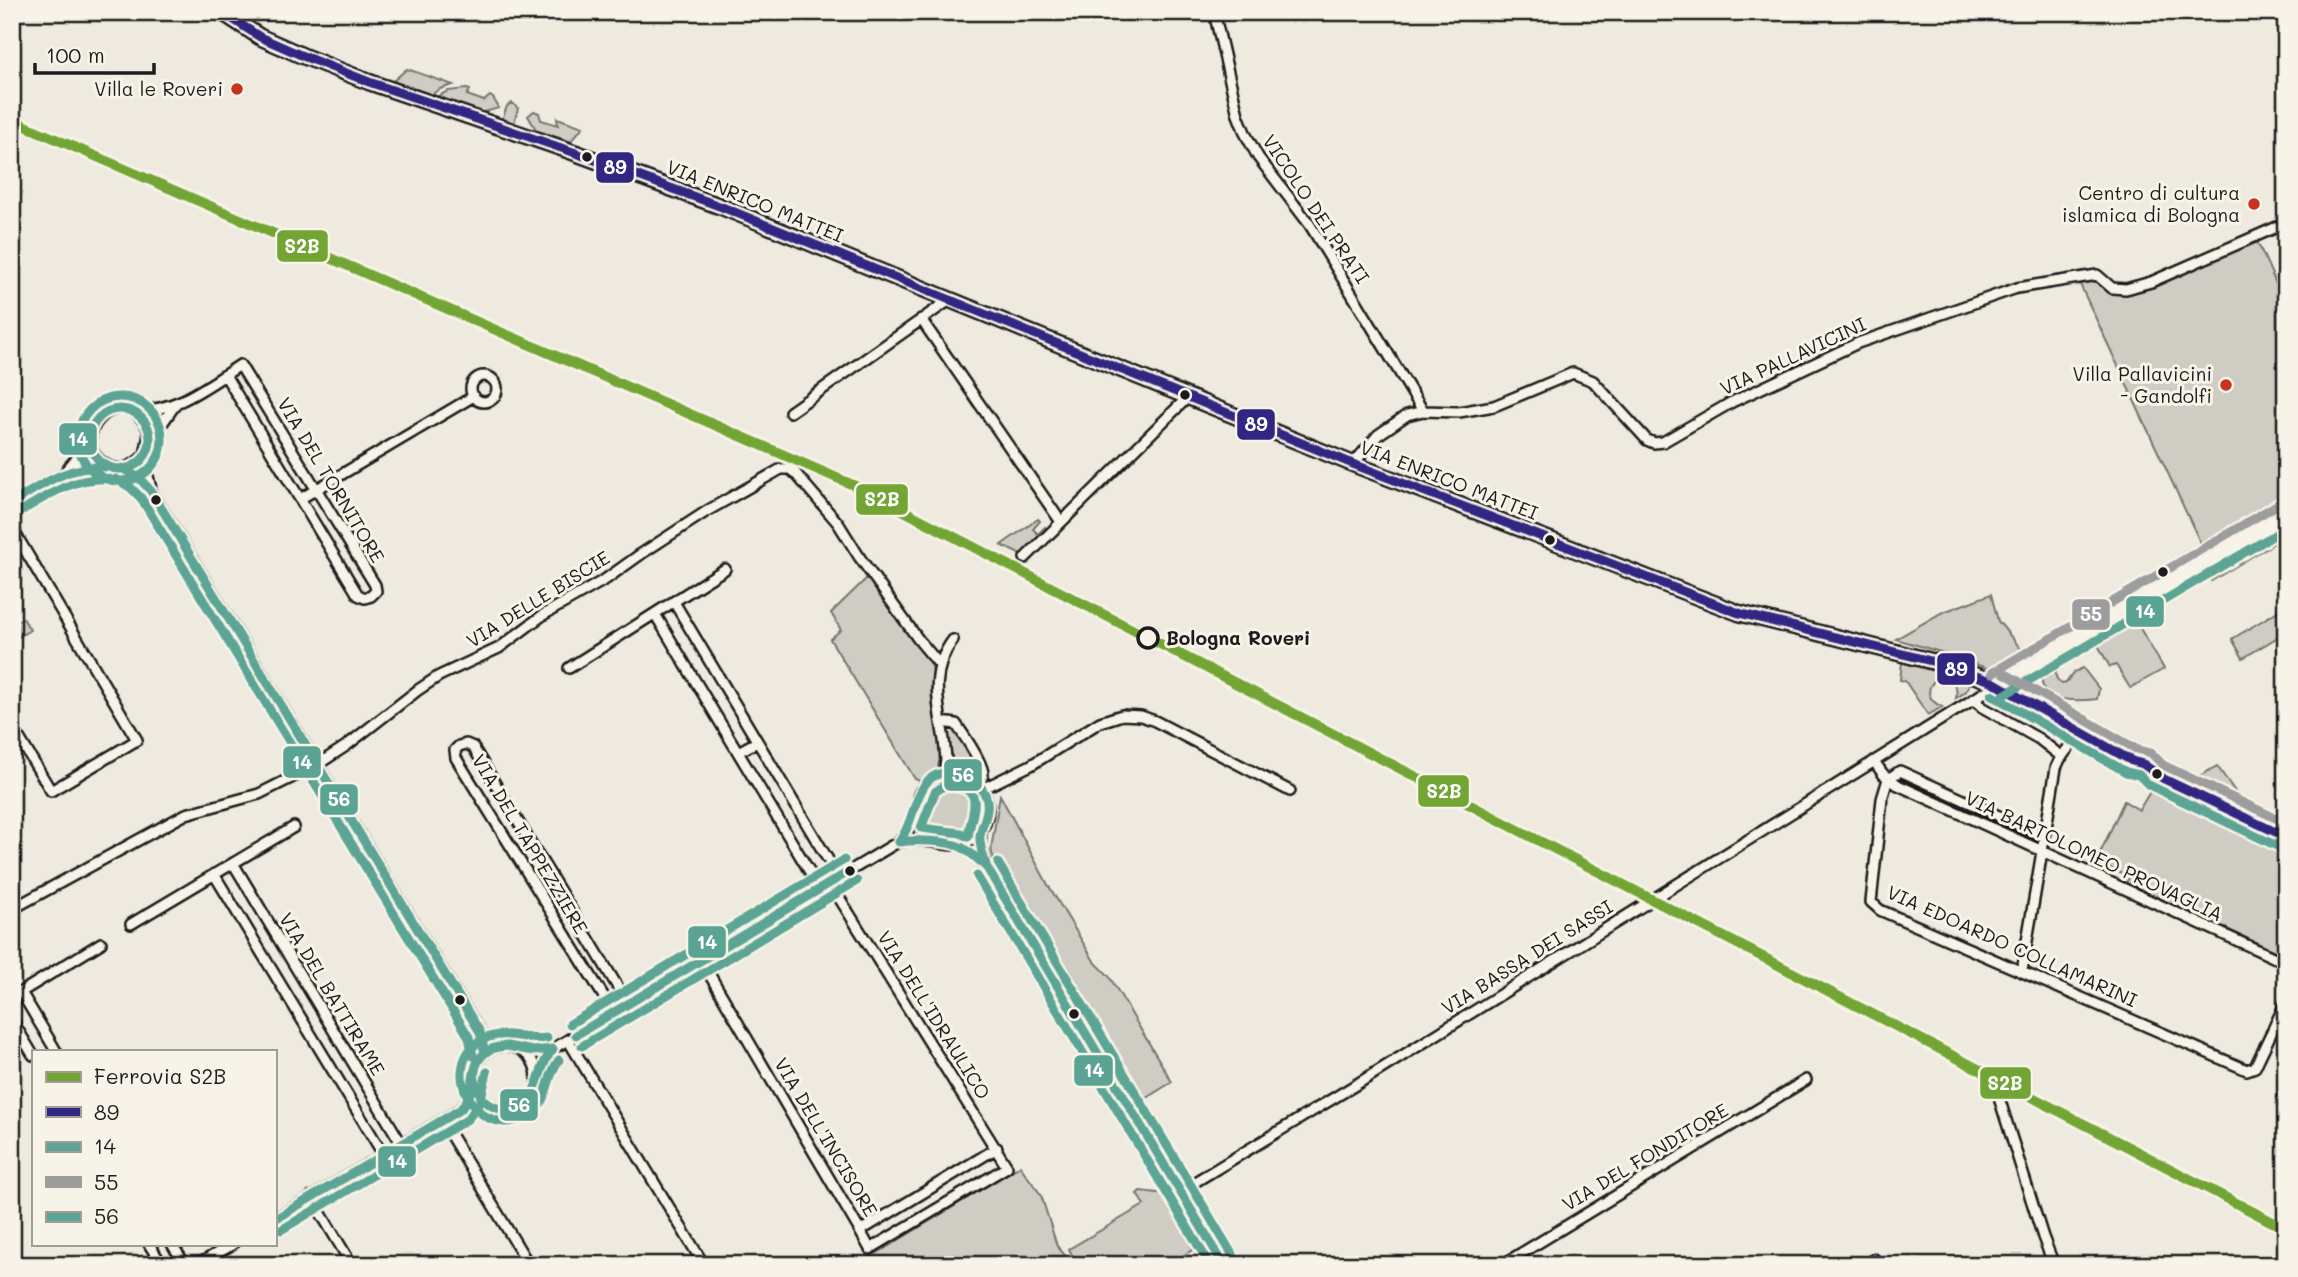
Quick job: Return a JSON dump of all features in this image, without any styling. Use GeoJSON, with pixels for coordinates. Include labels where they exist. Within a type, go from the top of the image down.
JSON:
{"type":"FeatureCollection","features":[{"type":"Feature","properties":{"kind":"main road","name":"VIA ENRICO MATTEI"},"geometry":{"type":"LineString","coordinates":[[222,12],[269,41],[369,82],[573,152],[722,207],[1353,464],[1739,613],[1935,662],[1998,684],[2132,761],[2136,767],[2286,837]]}},
{"type":"Feature","properties":{"kind":"main road"},"geometry":{"type":"LineString","coordinates":[[1998,684],[2286,514]]}},
{"type":"Feature","properties":{"kind":"street","name":"VICOLO DEI PRATI"},"geometry":{"type":"LineString","coordinates":[[1214,12],[1238,115],[1246,135],[1258,157],[1310,225],[1423,411]]}},
{"type":"Feature","properties":{"kind":"street","name":"VIA PALLAVICINI"},"geometry":{"type":"LineString","coordinates":[[1353,464],[1378,435],[1406,415],[1423,411],[1459,412],[1494,406],[1573,373],[1593,381],[1647,440],[1654,443],[1663,442],[1732,402],[1857,343],[2017,288],[2097,275],[2112,288],[2126,289],[2151,282],[2286,223]]}},
{"type":"Feature","properties":{"kind":"street"},"geometry":{"type":"LineString","coordinates":[[790,412],[948,300]]}},
{"type":"Feature","properties":{"kind":"street"},"geometry":{"type":"LineString","coordinates":[[921,320],[1061,522]]}},
{"type":"Feature","properties":{"kind":"street","name":"VIA DEL TORNITORE"},"geometry":{"type":"LineString","coordinates":[[240,365],[375,585],[376,592],[371,596],[365,598],[358,595],[225,375],[240,365]]}},
{"type":"Feature","properties":{"kind":"street"},"geometry":{"type":"LineString","coordinates":[[66,471],[77,458],[93,426],[104,414],[120,409],[141,411],[175,405],[225,375]]}},
{"type":"Feature","properties":{"kind":"street"},"geometry":{"type":"LineString","coordinates":[[300,499],[474,396]]}},
{"type":"Feature","properties":{"kind":"street"},"geometry":{"type":"LineString","coordinates":[[1025,558],[1189,396]]}},
{"type":"Feature","properties":{"kind":"street"},"geometry":{"type":"LineString","coordinates":[[151,491],[145,454],[149,442],[175,405]]}},
{"type":"Feature","properties":{"kind":"street"},"geometry":{"type":"LineString","coordinates":[[128,410],[142,419],[147,426],[149,442]]}},
{"type":"Feature","properties":{"kind":"street"},"geometry":{"type":"LineString","coordinates":[[90,434],[94,454],[110,467]]}},
{"type":"Feature","properties":{"kind":"street"},"geometry":{"type":"LineString","coordinates":[[12,503],[66,471],[93,465],[122,468],[131,466],[145,454]]}},
{"type":"Feature","properties":{"kind":"street"},"geometry":{"type":"LineString","coordinates":[[122,468],[139,478],[151,491],[480,1032],[485,1053]]}},
{"type":"Feature","properties":{"kind":"street","name":"VIA DELLE BISCIE"},"geometry":{"type":"LineString","coordinates":[[12,909],[186,814],[259,794],[317,765],[428,683],[499,648],[542,615],[606,579],[707,511],[781,469],[790,469],[796,474],[829,512],[918,639],[939,664]]}},
{"type":"Feature","properties":{"kind":"street"},"geometry":{"type":"LineString","coordinates":[[12,528],[137,740],[51,791],[12,726]]}},
{"type":"Feature","properties":{"kind":"street"},"geometry":{"type":"LineString","coordinates":[[569,668],[725,569]]}},
{"type":"Feature","properties":{"kind":"street"},"geometry":{"type":"LineString","coordinates":[[674,602],[839,878]]}},
{"type":"Feature","properties":{"kind":"street"},"geometry":{"type":"LineString","coordinates":[[655,614],[820,889]]}},
{"type":"Feature","properties":{"kind":"street"},"geometry":{"type":"LineString","coordinates":[[944,773],[947,759],[937,676],[942,655],[953,640]]}},
{"type":"Feature","properties":{"kind":"street","name":"VIA BASSA DEI SASSI"},"geometry":{"type":"LineString","coordinates":[[1180,1191],[1835,788],[1998,684]]}},
{"type":"Feature","properties":{"kind":"street"},"geometry":{"type":"LineString","coordinates":[[1975,699],[1982,707],[2039,739],[2062,757]]}},
{"type":"Feature","properties":{"kind":"street"},"geometry":{"type":"LineString","coordinates":[[981,787],[1031,765],[1100,722],[1122,715],[1140,716],[1155,721],[1290,791]]}},
{"type":"Feature","properties":{"kind":"street"},"geometry":{"type":"LineString","coordinates":[[941,722],[956,724],[961,731],[981,765],[981,787]]}},
{"type":"Feature","properties":{"kind":"street"},"geometry":{"type":"LineString","coordinates":[[2022,971],[2056,768],[2080,732]]}},
{"type":"Feature","properties":{"kind":"street"},"geometry":{"type":"LineString","coordinates":[[738,752],[757,741]]}},
{"type":"Feature","properties":{"kind":"street","name":"VIA DEL TAPPEZZIERE"},"geometry":{"type":"LineString","coordinates":[[614,1013],[456,758],[459,746],[466,744],[473,747],[628,1004]]}},
{"type":"Feature","properties":{"kind":"street","name":"VIA BARTOLOMEO PROVAGLIA"},"geometry":{"type":"LineString","coordinates":[[1874,761],[1888,779],[1898,785],[2286,963]]}},
{"type":"Feature","properties":{"kind":"street","name":"VIA BARTOLOMEO PROVAGLIA"},"geometry":{"type":"LineString","coordinates":[[1888,779],[1900,771],[2045,837]]}},
{"type":"Feature","properties":{"kind":"street"},"geometry":{"type":"LineString","coordinates":[[537,1076],[551,1051],[898,842],[907,833],[922,787],[944,773],[962,774],[981,787],[986,797],[988,815],[981,831],[958,845]]}},
{"type":"Feature","properties":{"kind":"street","name":"VIA EDOARDO COLLAMARINI"},"geometry":{"type":"LineString","coordinates":[[1888,779],[1878,819],[1871,902],[1880,910],[2243,1068],[2253,1069],[2286,1002]]}},
{"type":"Feature","properties":{"kind":"street"},"geometry":{"type":"LineString","coordinates":[[915,812],[922,830],[937,842]]}},
{"type":"Feature","properties":{"kind":"street"},"geometry":{"type":"LineString","coordinates":[[131,924],[294,827]]}},
{"type":"Feature","properties":{"kind":"street"},"geometry":{"type":"LineString","coordinates":[[981,831],[981,846],[987,868]]}},
{"type":"Feature","properties":{"kind":"street"},"geometry":{"type":"LineString","coordinates":[[898,842],[914,840],[958,845],[972,853],[987,868],[1224,1265]]}},
{"type":"Feature","properties":{"kind":"street","name":"VIA DEL BATTIRAME"},"geometry":{"type":"LineString","coordinates":[[233,863],[401,1143]]}},
{"type":"Feature","properties":{"kind":"street"},"geometry":{"type":"LineString","coordinates":[[532,883],[548,873]]}},
{"type":"Feature","properties":{"kind":"street","name":"VIA DEL BATTIRAME"},"geometry":{"type":"LineString","coordinates":[[215,874],[383,1154]]}},
{"type":"Feature","properties":{"kind":"street","name":"VIA DELL'IDRAULICO"},"geometry":{"type":"LineString","coordinates":[[830,883],[1007,1167],[870,1249],[860,1231]]}},
{"type":"Feature","properties":{"kind":"street"},"geometry":{"type":"LineString","coordinates":[[56,1050],[16,994],[101,943]]}},
{"type":"Feature","properties":{"kind":"street","name":"VIA DELL'INCISORE"},"geometry":{"type":"LineString","coordinates":[[701,960],[860,1231],[997,1148]]}},
{"type":"Feature","properties":{"kind":"street"},"geometry":{"type":"LineString","coordinates":[[12,1020],[32,1053]]}},
{"type":"Feature","properties":{"kind":"street"},"geometry":{"type":"LineString","coordinates":[[480,1032],[499,1046]]}},
{"type":"Feature","properties":{"kind":"street"},"geometry":{"type":"LineString","coordinates":[[568,1040],[704,1265]]}},
{"type":"Feature","properties":{"kind":"street"},"geometry":{"type":"LineString","coordinates":[[461,1109],[470,1097],[474,1071],[485,1053],[499,1046],[551,1051]]}},
{"type":"Feature","properties":{"kind":"street"},"geometry":{"type":"LineString","coordinates":[[276,1218],[461,1109],[476,1105],[503,1110],[523,1104],[536,1087],[537,1076],[532,1060],[519,1049]]}},
{"type":"Feature","properties":{"kind":"street","name":"VIA DEL FONDITORE"},"geometry":{"type":"LineString","coordinates":[[1502,1265],[1807,1080]]}},
{"type":"Feature","properties":{"kind":"street"},"geometry":{"type":"LineString","coordinates":[[474,1082],[483,1101],[493,1107]]}},
{"type":"Feature","properties":{"kind":"street"},"geometry":{"type":"LineString","coordinates":[[2000,1101],[2054,1265]]}},
{"type":"Feature","properties":{"kind":"street"},"geometry":{"type":"LineString","coordinates":[[442,1121],[529,1265]]}},
{"type":"Feature","properties":{"kind":"street"},"geometry":{"type":"LineString","coordinates":[[310,1197],[352,1265]]}},
{"type":"Feature","properties":{"kind":"street"},"geometry":{"type":"LineString","coordinates":[[150,1246],[162,1265]]}},
{"type":"Feature","properties":{"kind":"street"},"geometry":{"type":"LineString","coordinates":[[173,1246],[185,1265]]}},
{"type":"Feature","properties":{"kind":"street"},"geometry":{"type":"LineString","coordinates":[[197,1265],[230,1246]]}},
{"type":"Feature","properties":{"kind":"street"},"geometry":{"type":"LineString","coordinates":[[1865,1265],[1874,1259],[1878,1265]]}},
{"type":"Feature","properties":{"kind":"shaded area"},"geometry":{"type":"Polygon","coordinates":[[[407,69],[453,85],[431,95],[393,81],[407,69]]]}},
{"type":"Feature","properties":{"kind":"shaded area"},"geometry":{"type":"Polygon","coordinates":[[[470,90],[467,95],[484,101],[490,96],[499,108],[481,113],[436,97],[448,91],[470,90]]]}},
{"type":"Feature","properties":{"kind":"shaded area"},"geometry":{"type":"Polygon","coordinates":[[[512,103],[518,108],[514,124],[502,120],[507,106],[512,103]]]}},
{"type":"Feature","properties":{"kind":"shaded area"},"geometry":{"type":"Polygon","coordinates":[[[534,111],[539,113],[541,120],[558,125],[557,118],[583,127],[570,142],[661,176],[660,179],[568,145],[569,141],[538,133],[528,116],[534,111]]]}},
{"type":"Feature","properties":{"kind":"shaded area"},"geometry":{"type":"Polygon","coordinates":[[[2252,236],[2257,241],[2286,306],[2286,512],[2207,557],[2077,278],[2097,275],[2112,288],[2126,289],[2252,236]]]}},
{"type":"Feature","properties":{"kind":"shaded area"},"geometry":{"type":"Polygon","coordinates":[[[1038,519],[1040,521],[1033,529],[1038,534],[1045,527],[1047,529],[1021,555],[1001,545],[1038,519]]]}},
{"type":"Feature","properties":{"kind":"shaded area"},"geometry":{"type":"Polygon","coordinates":[[[2286,524],[2286,536],[2211,581],[2206,572],[2286,524]]]}},
{"type":"Feature","properties":{"kind":"shaded area"},"geometry":{"type":"Polygon","coordinates":[[[869,576],[932,667],[941,755],[937,771],[922,782],[915,779],[830,639],[841,630],[831,613],[869,576]]]}},
{"type":"Feature","properties":{"kind":"shaded area"},"geometry":{"type":"Polygon","coordinates":[[[1991,594],[1998,621],[2026,655],[1999,673],[1896,639],[1941,613],[1991,594]]]}},
{"type":"Feature","properties":{"kind":"shaded area"},"geometry":{"type":"Polygon","coordinates":[[[2286,606],[2286,632],[2243,658],[2232,639],[2286,606]]]}},
{"type":"Feature","properties":{"kind":"shaded area"},"geometry":{"type":"Polygon","coordinates":[[[2132,615],[2164,669],[2130,688],[2116,665],[2110,667],[2094,638],[2132,615]]]}},
{"type":"Feature","properties":{"kind":"shaded area"},"geometry":{"type":"Polygon","coordinates":[[[23,618],[30,630],[18,637],[12,624],[23,618]]]}},
{"type":"Feature","properties":{"kind":"shaded area"},"geometry":{"type":"Polygon","coordinates":[[[2068,659],[2056,670],[2058,680],[2062,684],[2066,683],[2074,672],[2083,668],[2099,689],[2097,699],[2062,699],[2047,692],[2042,677],[2068,659]]]}},
{"type":"Feature","properties":{"kind":"shaded area"},"geometry":{"type":"Polygon","coordinates":[[[1902,662],[1965,680],[1969,685],[1964,693],[1956,698],[1956,689],[1952,682],[1936,679],[1929,691],[1934,702],[1942,707],[1928,715],[1905,681],[1900,680],[1902,662]]]}},
{"type":"Feature","properties":{"kind":"shaded area"},"geometry":{"type":"Polygon","coordinates":[[[955,726],[977,766],[976,776],[952,769],[946,731],[947,728],[955,726]]]}},
{"type":"Feature","properties":{"kind":"shaded area"},"geometry":{"type":"Polygon","coordinates":[[[2217,766],[2239,797],[2230,799],[2191,781],[2217,766]]]}},
{"type":"Feature","properties":{"kind":"shaded area"},"geometry":{"type":"Polygon","coordinates":[[[946,782],[958,782],[973,790],[981,805],[981,817],[973,832],[958,840],[946,840],[931,832],[923,817],[923,805],[931,790],[946,782]]]}},
{"type":"Feature","properties":{"kind":"shaded area"},"geometry":{"type":"Polygon","coordinates":[[[2159,788],[2286,848],[2286,956],[2126,883],[2129,877],[2096,862],[2124,801],[2139,810],[2151,790],[2156,793],[2159,788]]]}},
{"type":"Feature","properties":{"kind":"shaded area"},"geometry":{"type":"Polygon","coordinates":[[[1000,795],[1047,883],[1094,961],[1109,976],[1172,1082],[1135,1105],[996,868],[991,849],[1000,795]]]}},
{"type":"Feature","properties":{"kind":"shaded area"},"geometry":{"type":"Polygon","coordinates":[[[993,895],[999,900],[1111,1087],[1105,1090],[1102,1085],[1107,1082],[998,902],[993,904],[993,895]]]}},
{"type":"Feature","properties":{"kind":"shaded area"},"geometry":{"type":"Polygon","coordinates":[[[1020,1166],[1041,1195],[1057,1246],[1073,1265],[858,1265],[1020,1166]]]}},
{"type":"Feature","properties":{"kind":"shaded area"},"geometry":{"type":"Polygon","coordinates":[[[1140,1191],[1174,1195],[1202,1244],[1168,1265],[1077,1265],[1069,1249],[1144,1205],[1137,1194],[1140,1191]]]}},
{"type":"Feature","properties":{"kind":"rail line","name":"S2B"},"geometry":{"type":"LineString","coordinates":[[12,120],[860,488],[2286,1229]]}},
{"type":"Feature","properties":{"kind":"transit line","name":"89"},"geometry":{"type":"LineString","coordinates":[[222,12],[260,37],[303,56],[722,207],[1353,464],[1739,613],[1935,662],[1991,681],[2132,761],[2143,764],[2164,779],[2286,837]]}},
{"type":"Feature","properties":{"kind":"transit line","name":"14"},"geometry":{"type":"LineString","coordinates":[[120,397],[136,400],[150,409],[159,423],[162,439],[159,455],[150,469],[136,478],[120,481],[104,478],[90,469],[81,455],[78,439],[81,423],[90,409],[104,400],[120,397]]}},
{"type":"Feature","properties":{"kind":"transit line","name":"56"},"geometry":{"type":"LineString","coordinates":[[120,409],[141,418],[150,439],[141,460],[120,469],[99,460],[90,439],[99,418],[120,409]]}},
{"type":"Feature","properties":{"kind":"transit line","name":"56"},"geometry":{"type":"LineString","coordinates":[[12,503],[58,476],[82,469],[110,467]]}},
{"type":"Feature","properties":{"kind":"transit line","name":"56"},"geometry":{"type":"LineString","coordinates":[[122,468],[139,478],[151,491],[480,1032],[485,1053]]}},
{"type":"Feature","properties":{"kind":"transit line","name":"14"},"geometry":{"type":"LineString","coordinates":[[18,513],[72,484],[109,479]]}},
{"type":"Feature","properties":{"kind":"transit line","name":"14"},"geometry":{"type":"LineString","coordinates":[[116,479],[141,498],[469,1037],[473,1056]]}},
{"type":"Feature","properties":{"kind":"transit line","name":"55"},"geometry":{"type":"LineString","coordinates":[[1992,673],[2280,503]]}},
{"type":"Feature","properties":{"kind":"transit line","name":"14"},"geometry":{"type":"LineString","coordinates":[[2004,695],[2286,528]]}},
{"type":"Feature","properties":{"kind":"transit line","name":"55"},"geometry":{"type":"LineString","coordinates":[[2004,673],[2136,749],[2151,753],[2163,765],[2286,823]]}},
{"type":"Feature","properties":{"kind":"transit line","name":"14"},"geometry":{"type":"LineString","coordinates":[[1992,695],[2126,772],[2139,775],[2149,785],[2281,848]]}},
{"type":"Feature","properties":{"kind":"transit line","name":"56"},"geometry":{"type":"LineString","coordinates":[[899,842],[918,797],[929,780],[943,773],[962,774],[979,785],[986,796],[987,810],[980,840],[987,868]]}},
{"type":"Feature","properties":{"kind":"transit line","name":"14"},"geometry":{"type":"LineString","coordinates":[[945,785],[967,790],[972,795],[974,809],[968,837],[961,833],[921,828],[935,792],[945,785]]}},
{"type":"Feature","properties":{"kind":"transit line","name":"56"},"geometry":{"type":"LineString","coordinates":[[899,842],[930,841],[955,845],[968,851],[987,868]]}},
{"type":"Feature","properties":{"kind":"transit line","name":"14"},"geometry":{"type":"LineString","coordinates":[[570,1024],[844,860]]}},
{"type":"Feature","properties":{"kind":"transit line","name":"14"},"geometry":{"type":"LineString","coordinates":[[998,863],[1235,1259]]}},
{"type":"Feature","properties":{"kind":"transit line","name":"56"},"geometry":{"type":"LineString","coordinates":[[987,868],[1224,1265]]}},
{"type":"Feature","properties":{"kind":"transit line","name":"56"},"geometry":{"type":"LineString","coordinates":[[576,1035],[850,871]]}},
{"type":"Feature","properties":{"kind":"transit line","name":"56"},"geometry":{"type":"LineString","coordinates":[[576,1035],[850,871]]}},
{"type":"Feature","properties":{"kind":"transit line","name":"14"},"geometry":{"type":"LineString","coordinates":[[977,876],[1210,1265]]}},
{"type":"Feature","properties":{"kind":"transit line","name":"14"},"geometry":{"type":"LineString","coordinates":[[582,1046],[857,881]]}},
{"type":"Feature","properties":{"kind":"transit line","name":"14"},"geometry":{"type":"LineString","coordinates":[[547,1038],[496,1035],[472,1048],[464,1063],[462,1079],[467,1096],[478,1110],[492,1119],[509,1122],[529,1115],[544,1097],[559,1060]]}},
{"type":"Feature","properties":{"kind":"transit line","name":"56"},"geometry":{"type":"LineString","coordinates":[[507,1046],[533,1051],[553,1049],[527,1100],[505,1109],[492,1106],[482,1097],[476,1085],[475,1072],[479,1059],[490,1050],[507,1046]]}},
{"type":"Feature","properties":{"kind":"transit line","name":"56"},"geometry":{"type":"LineString","coordinates":[[276,1218],[461,1109],[469,1097],[475,1069]]}},
{"type":"Feature","properties":{"kind":"transit line","name":"14"},"geometry":{"type":"LineString","coordinates":[[281,1230],[468,1119],[480,1102],[487,1072]]}},
{"type":"Feature","properties":{"kind":"place","name":"Villa le Roveri"},"geometry":{"type":"Point","coordinates":[237,89]}},
{"type":"Feature","properties":{"kind":"place","name":"Centro di cultura islamica di Bologna"},"geometry":{"type":"Point","coordinates":[2254,204]}},
{"type":"Feature","properties":{"kind":"place","name":"Villa Pallavicini - Gandolfi"},"geometry":{"type":"Point","coordinates":[2226,385]}},
{"type":"Feature","properties":{"kind":"place","name":"Bologna Roveri"},"geometry":{"type":"Point","coordinates":[1148,638]}}]}
